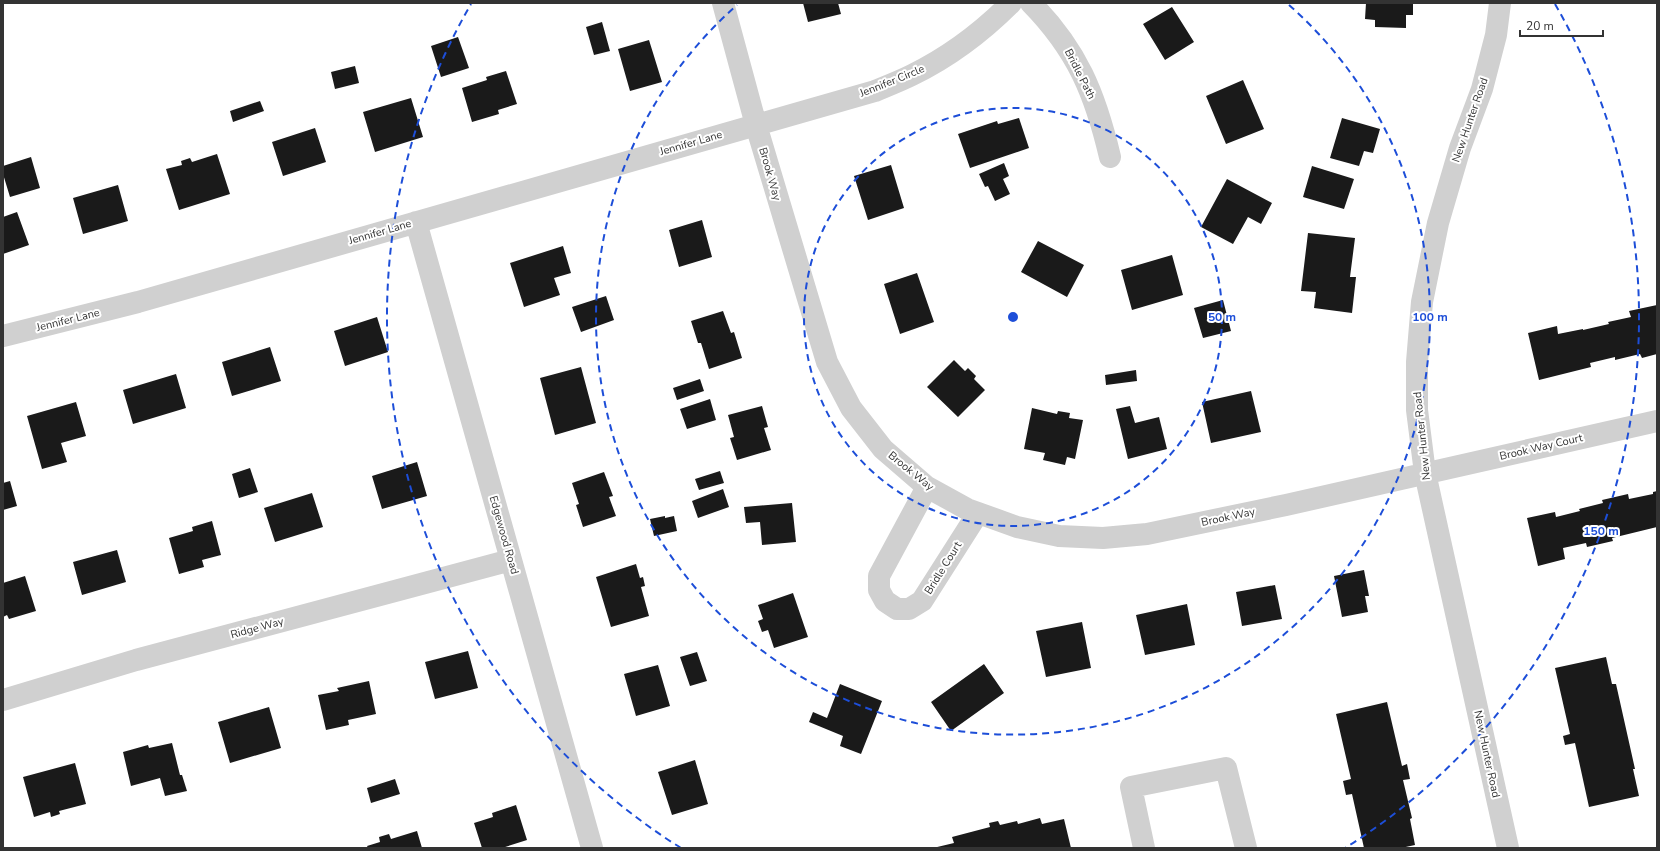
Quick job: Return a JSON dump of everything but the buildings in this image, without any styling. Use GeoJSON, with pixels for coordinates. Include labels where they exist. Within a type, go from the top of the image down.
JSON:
{"type":"FeatureCollection","features":[{"type":"Feature","properties":{"kind":"street","name":"Brook Way"},"geometry":{"type":"LineString","coordinates":[[723,3],[756,125],[827,362],[851,408],[883,449],[927,486],[967,509],[1017,527],[1052,535],[1103,538],[1147,534],[1286,505],[1425,473]]}},
{"type":"Feature","properties":{"kind":"street","name":"Jennifer Circle"},"geometry":{"type":"LineString","coordinates":[[756,125],[875,90],[911,76],[945,57],[992,22],[1012,3]]}},
{"type":"Feature","properties":{"kind":"street","name":"Bridle Path"},"geometry":{"type":"LineString","coordinates":[[1031,3],[1050,24],[1074,58],[1093,96],[1110,157]]}},
{"type":"Feature","properties":{"kind":"street","name":"New Hunter Road"},"geometry":{"type":"LineString","coordinates":[[1500,3],[1496,35],[1482,89],[1460,148],[1438,224],[1422,302],[1417,362],[1417,410],[1425,473],[1508,848]]}},
{"type":"Feature","properties":{"kind":"street","name":"Jennifer Lane"},"geometry":{"type":"LineString","coordinates":[[3,336],[138,302],[756,125]]}},
{"type":"Feature","properties":{"kind":"street","name":"Edgewood Road"},"geometry":{"type":"LineString","coordinates":[[416,222],[592,848]]}},
{"type":"Feature","properties":{"kind":"street","name":"Brook Way Court"},"geometry":{"type":"LineString","coordinates":[[1425,473],[1657,421]]}},
{"type":"Feature","properties":{"kind":"street","name":"Bridle Court"},"geometry":{"type":"LineString","coordinates":[[927,486],[879,576],[879,590],[885,601],[897,609],[909,609],[922,601],[978,513]]}},
{"type":"Feature","properties":{"kind":"street","name":"Ridge Way"},"geometry":{"type":"LineString","coordinates":[[3,700],[136,660],[511,560]]}},
{"type":"Feature","properties":{"kind":"street"},"geometry":{"type":"LineString","coordinates":[[1144,848],[1130,787],[1226,768],[1246,848]]}}]}
